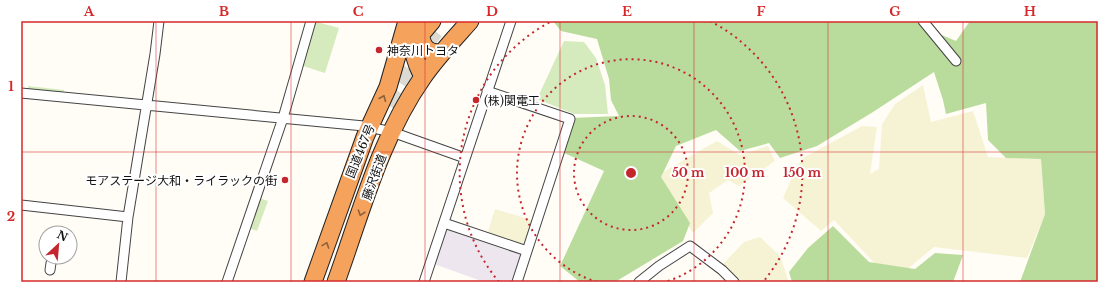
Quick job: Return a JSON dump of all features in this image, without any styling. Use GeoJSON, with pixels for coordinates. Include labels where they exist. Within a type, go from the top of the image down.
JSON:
{"type":"FeatureCollection","features":[{"type":"Feature","properties":{"kind":"highway","name":"国道467号"},"geometry":{"type":"LineString","coordinates":[[313,282],[369,127],[388,87],[408,21]]}},
{"type":"Feature","properties":{"kind":"highway"},"geometry":{"type":"LineString","coordinates":[[411,21],[413,52],[421,71]]}},
{"type":"Feature","properties":{"kind":"highway"},"geometry":{"type":"LineString","coordinates":[[439,33],[459,21]]}},
{"type":"Feature","properties":{"kind":"highway"},"geometry":{"type":"LineString","coordinates":[[439,33],[470,21]]}},
{"type":"Feature","properties":{"kind":"highway","name":"藤沢街道"},"geometry":{"type":"LineString","coordinates":[[336,282],[376,169],[439,33]]}},
{"type":"Feature","properties":{"kind":"highway"},"geometry":{"type":"LineString","coordinates":[[394,67],[405,61],[421,71]]}},
{"type":"Feature","properties":{"kind":"street"},"geometry":{"type":"LineString","coordinates":[[121,282],[128,217],[155,54],[159,21]]}},
{"type":"Feature","properties":{"kind":"street"},"geometry":{"type":"LineString","coordinates":[[227,282],[283,118],[311,21]]}},
{"type":"Feature","properties":{"kind":"street"},"geometry":{"type":"LineString","coordinates":[[424,282],[511,21]]}},
{"type":"Feature","properties":{"kind":"street"},"geometry":{"type":"LineString","coordinates":[[922,21],[956,61]]}},
{"type":"Feature","properties":{"kind":"street"},"geometry":{"type":"LineString","coordinates":[[488,91],[570,119],[517,282]]}},
{"type":"Feature","properties":{"kind":"street"},"geometry":{"type":"LineString","coordinates":[[21,94],[369,127],[392,132],[465,158]]}},
{"type":"Feature","properties":{"kind":"street"},"geometry":{"type":"LineString","coordinates":[[21,205],[128,217]]}},
{"type":"Feature","properties":{"kind":"street"},"geometry":{"type":"LineString","coordinates":[[444,223],[527,251]]}},
{"type":"Feature","properties":{"kind":"street"},"geometry":{"type":"LineString","coordinates":[[639,282],[690,246],[722,270],[734,282]]}},
{"type":"Feature","properties":{"kind":"shaded area"},"geometry":{"type":"Polygon","coordinates":[[[923,85],[931,122],[973,111],[988,157],[1041,159],[1045,214],[1027,258],[934,247],[904,272],[878,267],[834,220],[821,231],[783,198],[797,166],[803,158],[862,126],[877,127],[870,174],[879,169],[882,124],[895,104],[923,85]]]}},
{"type":"Feature","properties":{"kind":"shaded area"},"geometry":{"type":"Polygon","coordinates":[[[717,141],[740,155],[768,146],[775,161],[739,186],[728,180],[709,193],[713,213],[693,233],[656,176],[717,141]]]}},
{"type":"Feature","properties":{"kind":"shaded area"},"geometry":{"type":"Polygon","coordinates":[[[495,209],[535,221],[527,251],[487,235],[495,209]]]}},
{"type":"Feature","properties":{"kind":"shaded area"},"geometry":{"type":"Polygon","coordinates":[[[447,228],[527,251],[515,282],[484,282],[434,264],[447,228]]]}},
{"type":"Feature","properties":{"kind":"shaded area"},"geometry":{"type":"Polygon","coordinates":[[[760,237],[780,256],[789,282],[740,282],[721,266],[744,242],[760,237]]]}},
{"type":"Feature","properties":{"kind":"green space"},"geometry":{"type":"Polygon","coordinates":[[[313,21],[339,28],[325,73],[300,65],[313,21]]]}},
{"type":"Feature","properties":{"kind":"green space"},"geometry":{"type":"Polygon","coordinates":[[[553,21],[923,21],[932,31],[956,41],[970,21],[1098,21],[1098,282],[1020,282],[1045,214],[1041,159],[1006,158],[988,140],[986,103],[946,114],[934,72],[817,146],[780,158],[769,143],[740,151],[716,130],[676,146],[661,177],[690,223],[683,241],[615,282],[580,282],[560,266],[604,171],[562,152],[571,118],[619,116],[611,100],[609,79],[597,39],[561,31],[553,21]]]}},
{"type":"Feature","properties":{"kind":"green space"},"geometry":{"type":"Polygon","coordinates":[[[564,41],[584,42],[596,58],[605,85],[608,114],[574,114],[537,99],[564,41]]]}},
{"type":"Feature","properties":{"kind":"green space"},"geometry":{"type":"Polygon","coordinates":[[[28,86],[64,90],[63,95],[28,91],[28,86]]]}},
{"type":"Feature","properties":{"kind":"green space"},"geometry":{"type":"Polygon","coordinates":[[[259,198],[268,201],[257,231],[249,228],[259,198]]]}},
{"type":"Feature","properties":{"kind":"green space"},"geometry":{"type":"Polygon","coordinates":[[[833,226],[869,262],[915,269],[935,253],[963,255],[953,282],[792,282],[789,272],[808,248],[833,226]]]}},
{"type":"Feature","properties":{"kind":"tunnel"},"geometry":{"type":"LineString","coordinates":[[386,104],[407,68],[435,31]]}},
{"type":"Feature","properties":{"kind":"place","name":"神奈川トヨタ"},"geometry":{"type":"Point","coordinates":[379,50]}},
{"type":"Feature","properties":{"kind":"place","name":"(株)関電工"},"geometry":{"type":"Point","coordinates":[476,100]}},
{"type":"Feature","properties":{"kind":"place","name":"モアステージ大和・ライラックの街"},"geometry":{"type":"Point","coordinates":[285,180]}}]}
